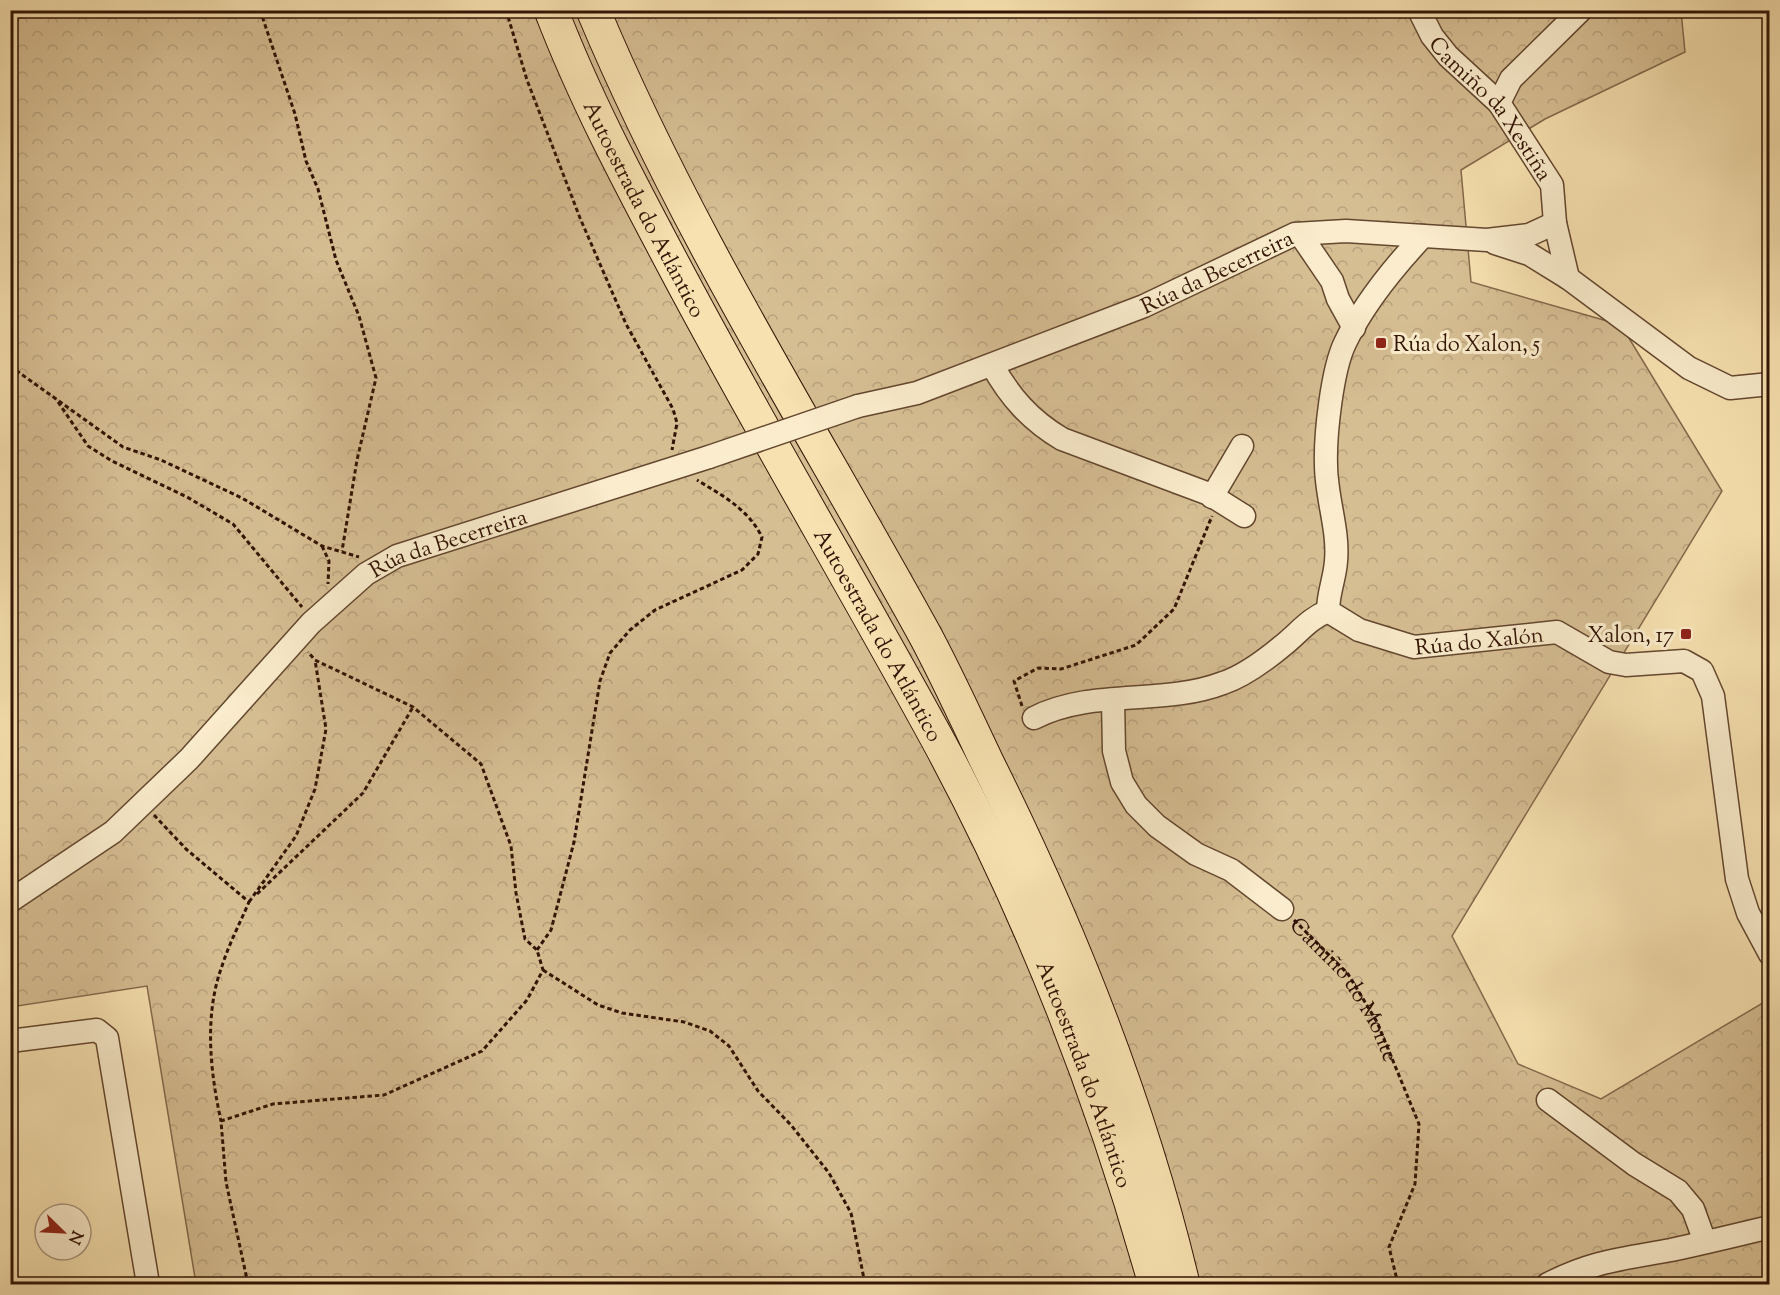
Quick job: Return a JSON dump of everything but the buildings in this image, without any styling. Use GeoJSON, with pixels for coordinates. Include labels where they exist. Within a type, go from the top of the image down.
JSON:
{"type":"FeatureCollection","features":[{"type":"Feature","properties":{"kind":"highway","name":"Autoestrada do Atlántico"},"geometry":{"type":"LineString","coordinates":[[551,10],[620,164],[742,396],[941,746],[1002,869],[1058,996],[1130,1197],[1155,1284]]}},
{"type":"Feature","properties":{"kind":"highway","name":"Autoestrada do Atlántico"},"geometry":{"type":"LineString","coordinates":[[593,10],[631,102],[686,212],[775,376],[926,638],[1032,853],[1105,1029],[1142,1135],[1183,1284]]}},
{"type":"Feature","properties":{"kind":"street","name":"Camiño da Xestiña"},"geometry":{"type":"LineString","coordinates":[[1419,10],[1432,36],[1448,56],[1499,103],[1552,185],[1555,223],[1568,278]]}},
{"type":"Feature","properties":{"kind":"street"},"geometry":{"type":"LineString","coordinates":[[1499,103],[1511,79],[1581,10]]}},
{"type":"Feature","properties":{"kind":"street","name":"Rúa da Becerreira"},"geometry":{"type":"LineString","coordinates":[[10,901],[113,832],[189,759],[311,624],[366,574],[397,556],[709,457],[858,406],[917,393],[1144,306],[1295,234],[1346,231],[1487,240],[1529,235],[1555,223]]}},
{"type":"Feature","properties":{"kind":"street"},"geometry":{"type":"LineString","coordinates":[[1300,234],[1332,281],[1338,299],[1354,328]]}},
{"type":"Feature","properties":{"kind":"street"},"geometry":{"type":"LineString","coordinates":[[1034,718],[1055,707],[1179,695],[1224,683],[1248,670],[1282,646],[1313,617],[1328,611],[1328,595],[1336,561],[1326,466],[1329,409],[1344,345],[1393,269],[1423,236]]}},
{"type":"Feature","properties":{"kind":"street","name":"Rúa da Becerreira"},"geometry":{"type":"LineString","coordinates":[[1487,240],[1529,254],[1568,278],[1689,368],[1730,388],[1770,384]]}},
{"type":"Feature","properties":{"kind":"street"},"geometry":{"type":"LineString","coordinates":[[992,365],[1010,396],[1040,426],[1062,439],[1215,499],[1244,516]]}},
{"type":"Feature","properties":{"kind":"street"},"geometry":{"type":"LineString","coordinates":[[1215,499],[1242,446]]}},
{"type":"Feature","properties":{"kind":"street","name":"Rúa do Xalón"},"geometry":{"type":"LineString","coordinates":[[1328,611],[1359,630],[1414,647],[1557,632],[1609,662],[1626,665],[1684,661],[1702,671],[1713,696],[1737,879],[1748,913],[1770,954]]}},
{"type":"Feature","properties":{"kind":"street","name":"Camiño do Monte"},"geometry":{"type":"LineString","coordinates":[[1113,700],[1114,751],[1122,782],[1136,805],[1156,826],[1196,855],[1231,870],[1282,909]]}},
{"type":"Feature","properties":{"kind":"street"},"geometry":{"type":"LineString","coordinates":[[10,1041],[97,1030],[107,1038],[148,1284]]}},
{"type":"Feature","properties":{"kind":"street"},"geometry":{"type":"LineString","coordinates":[[1548,1100],[1634,1164],[1678,1191],[1692,1209],[1705,1242]]}},
{"type":"Feature","properties":{"kind":"street"},"geometry":{"type":"LineString","coordinates":[[1548,1284],[1576,1270],[1606,1260],[1705,1242],[1770,1227]]}},
{"type":"Feature","properties":{"kind":"path"},"geometry":{"type":"LineString","coordinates":[[260,10],[294,114],[306,161],[318,189],[336,260],[359,316],[375,368],[376,378],[357,460],[342,551]]}},
{"type":"Feature","properties":{"kind":"path"},"geometry":{"type":"LineString","coordinates":[[506,10],[524,70],[580,218],[626,324],[673,409],[676,423],[671,468],[733,502],[754,522],[762,537],[758,554],[742,570],[655,610],[630,630],[610,653],[600,681],[574,842],[551,930],[537,950]]}},
{"type":"Feature","properties":{"kind":"path"},"geometry":{"type":"LineString","coordinates":[[10,366],[123,447],[161,460],[243,498],[322,546],[381,566]]}},
{"type":"Feature","properties":{"kind":"path"},"geometry":{"type":"LineString","coordinates":[[57,400],[88,446],[112,461],[187,497],[233,524],[299,601],[311,624],[326,729],[315,789],[296,836],[249,902],[222,967],[216,993],[210,1059],[221,1120],[226,1182],[248,1284]]}},
{"type":"Feature","properties":{"kind":"path"},"geometry":{"type":"LineString","coordinates":[[1034,718],[1025,714],[1016,696],[1014,681],[1038,668],[1061,669],[1136,645],[1174,609],[1215,499]]}},
{"type":"Feature","properties":{"kind":"path"},"geometry":{"type":"LineString","coordinates":[[311,624],[329,561],[322,546]]}},
{"type":"Feature","properties":{"kind":"path"},"geometry":{"type":"LineString","coordinates":[[315,660],[413,707],[481,764],[512,846],[516,893],[525,939],[537,950],[543,970],[598,1005],[622,1013],[684,1022],[710,1031],[729,1046],[758,1091],[791,1125],[829,1173],[851,1213],[865,1284]]}},
{"type":"Feature","properties":{"kind":"path"},"geometry":{"type":"LineString","coordinates":[[249,902],[363,793],[413,707]]}},
{"type":"Feature","properties":{"kind":"path"},"geometry":{"type":"LineString","coordinates":[[143,803],[186,849],[249,902]]}},
{"type":"Feature","properties":{"kind":"path","name":"Camiño do Monte"},"geometry":{"type":"LineString","coordinates":[[1282,909],[1348,974],[1377,1022],[1419,1124],[1415,1184],[1389,1247],[1398,1284]]}},
{"type":"Feature","properties":{"kind":"path"},"geometry":{"type":"LineString","coordinates":[[221,1120],[273,1104],[384,1095],[482,1051],[527,1000],[543,970]]}},
{"type":"Feature","properties":{"kind":"green space"},"geometry":{"type":"Polygon","coordinates":[[[11,11],[1681,11],[1685,52],[1545,119],[1461,170],[1471,282],[1621,325],[1722,491],[1452,936],[1518,1064],[1601,1099],[1766,1001],[1769,1002],[1769,1284],[196,1284],[147,986],[11,1007],[11,11]]]}},
{"type":"Feature","properties":{"kind":"place","name":"Rúa do Xalon, 5"},"geometry":{"type":"Point","coordinates":[1381,343]}},
{"type":"Feature","properties":{"kind":"place","name":"Xalon, 17"},"geometry":{"type":"Point","coordinates":[1686,634]}}]}
